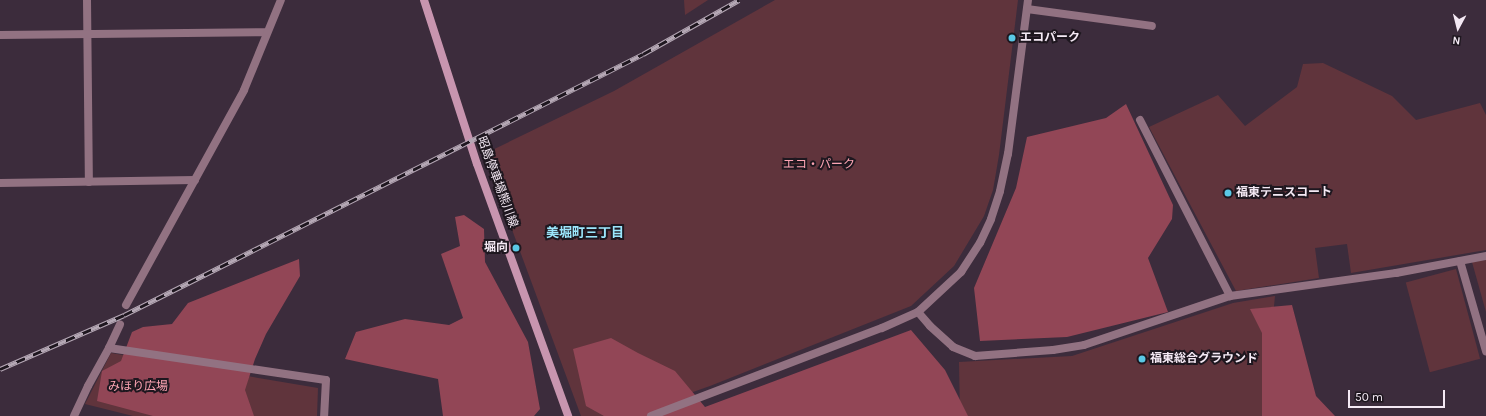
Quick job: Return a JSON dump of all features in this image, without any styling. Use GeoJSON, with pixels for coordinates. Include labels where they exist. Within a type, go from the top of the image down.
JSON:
{"type":"FeatureCollection","features":[{"type":"Feature","properties":{"kind":"main road","name":"昭島停車場熊川線"},"geometry":{"type":"LineString","coordinates":[[424,0],[478,164],[568,416]]}},
{"type":"Feature","properties":{"kind":"street"},"geometry":{"type":"LineString","coordinates":[[87,0],[89,182]]}},
{"type":"Feature","properties":{"kind":"street"},"geometry":{"type":"LineString","coordinates":[[126,305],[244,90],[281,0]]}},
{"type":"Feature","properties":{"kind":"street"},"geometry":{"type":"LineString","coordinates":[[651,416],[882,328],[918,312],[961,272],[980,243],[991,219],[1008,154],[1027,4],[1152,26]]}},
{"type":"Feature","properties":{"kind":"street"},"geometry":{"type":"LineString","coordinates":[[0,35],[267,32]]}},
{"type":"Feature","properties":{"kind":"street"},"geometry":{"type":"LineString","coordinates":[[1140,120],[1230,296]]}},
{"type":"Feature","properties":{"kind":"street"},"geometry":{"type":"LineString","coordinates":[[0,183],[195,180]]}},
{"type":"Feature","properties":{"kind":"street"},"geometry":{"type":"LineString","coordinates":[[918,312],[930,326],[953,347],[975,356],[1053,350],[1084,345],[1230,296],[1396,273],[1486,256]]}},
{"type":"Feature","properties":{"kind":"street"},"geometry":{"type":"LineString","coordinates":[[1460,261],[1486,351]]}},
{"type":"Feature","properties":{"kind":"street"},"geometry":{"type":"LineString","coordinates":[[74,416],[120,324]]}},
{"type":"Feature","properties":{"kind":"street"},"geometry":{"type":"LineString","coordinates":[[109,348],[326,380],[324,416]]}},
{"type":"Feature","properties":{"kind":"green space"},"geometry":{"type":"Polygon","coordinates":[[[684,0],[708,0],[685,15],[684,0]]]}},
{"type":"Feature","properties":{"kind":"green space","name":"エコ・パーク"},"geometry":{"type":"Polygon","coordinates":[[[775,0],[1018,0],[999,155],[993,190],[984,216],[954,266],[911,306],[710,386],[625,416],[581,416],[484,154],[614,91],[775,0]]]}},
{"type":"Feature","properties":{"kind":"green space"},"geometry":{"type":"Polygon","coordinates":[[[1323,63],[1392,96],[1416,120],[1480,103],[1486,115],[1486,250],[1351,273],[1347,244],[1315,248],[1319,278],[1236,291],[1149,127],[1218,95],[1245,126],[1297,87],[1303,64],[1323,63]]]}},
{"type":"Feature","properties":{"kind":"green space"},"geometry":{"type":"Polygon","coordinates":[[[1126,104],[1173,205],[1172,219],[1148,258],[1168,312],[1067,337],[980,341],[974,288],[1016,188],[1027,137],[1106,118],[1126,104]]]}},
{"type":"Feature","properties":{"kind":"green space"},"geometry":{"type":"Polygon","coordinates":[[[464,215],[484,229],[485,262],[528,342],[540,409],[534,416],[443,416],[438,379],[345,359],[356,332],[405,319],[449,325],[463,318],[441,254],[460,246],[455,217],[464,215]]]}},
{"type":"Feature","properties":{"kind":"green space"},"geometry":{"type":"Polygon","coordinates":[[[299,259],[300,276],[266,334],[255,359],[245,390],[254,416],[153,416],[97,401],[102,371],[121,361],[132,332],[143,327],[172,324],[188,303],[299,259]]]}},
{"type":"Feature","properties":{"kind":"green space"},"geometry":{"type":"Polygon","coordinates":[[[1486,260],[1486,312],[1472,262],[1486,260]]]}},
{"type":"Feature","properties":{"kind":"green space"},"geometry":{"type":"Polygon","coordinates":[[[1456,269],[1480,359],[1430,372],[1406,282],[1456,269]]]}},
{"type":"Feature","properties":{"kind":"green space","name":"福東総合グラウンド"},"geometry":{"type":"Polygon","coordinates":[[[1275,296],[1263,416],[960,416],[959,362],[1072,356],[1233,303],[1275,296]]]}},
{"type":"Feature","properties":{"kind":"green space"},"geometry":{"type":"Polygon","coordinates":[[[1292,305],[1316,396],[1335,416],[1262,416],[1262,333],[1250,309],[1292,305]]]}},
{"type":"Feature","properties":{"kind":"green space"},"geometry":{"type":"Polygon","coordinates":[[[911,330],[945,370],[968,416],[604,416],[586,406],[573,349],[611,338],[675,371],[705,407],[911,330]]]}},
{"type":"Feature","properties":{"kind":"green space","name":"みほり広場"},"geometry":{"type":"Polygon","coordinates":[[[111,353],[318,388],[317,416],[133,416],[85,404],[111,353]]]}},
{"type":"Feature","properties":{"kind":"railway"},"geometry":{"type":"LineString","coordinates":[[0,369],[124,315],[643,54],[739,0]]}},
{"type":"Feature","properties":{"kind":"place","name":"エコパーク"},"geometry":{"type":"Point","coordinates":[1012,38]}},
{"type":"Feature","properties":{"kind":"place","name":"福東テニスコート"},"geometry":{"type":"Point","coordinates":[1228,193]}},
{"type":"Feature","properties":{"kind":"place","name":"堀向"},"geometry":{"type":"Point","coordinates":[516,248]}},
{"type":"Feature","properties":{"kind":"place","name":"福東総合グラウンド"},"geometry":{"type":"Point","coordinates":[1142,359]}},
{"type":"Feature","properties":{"kind":"district","name":"美堀町三丁目"},"geometry":{"type":"Point","coordinates":[585,233]}}]}
